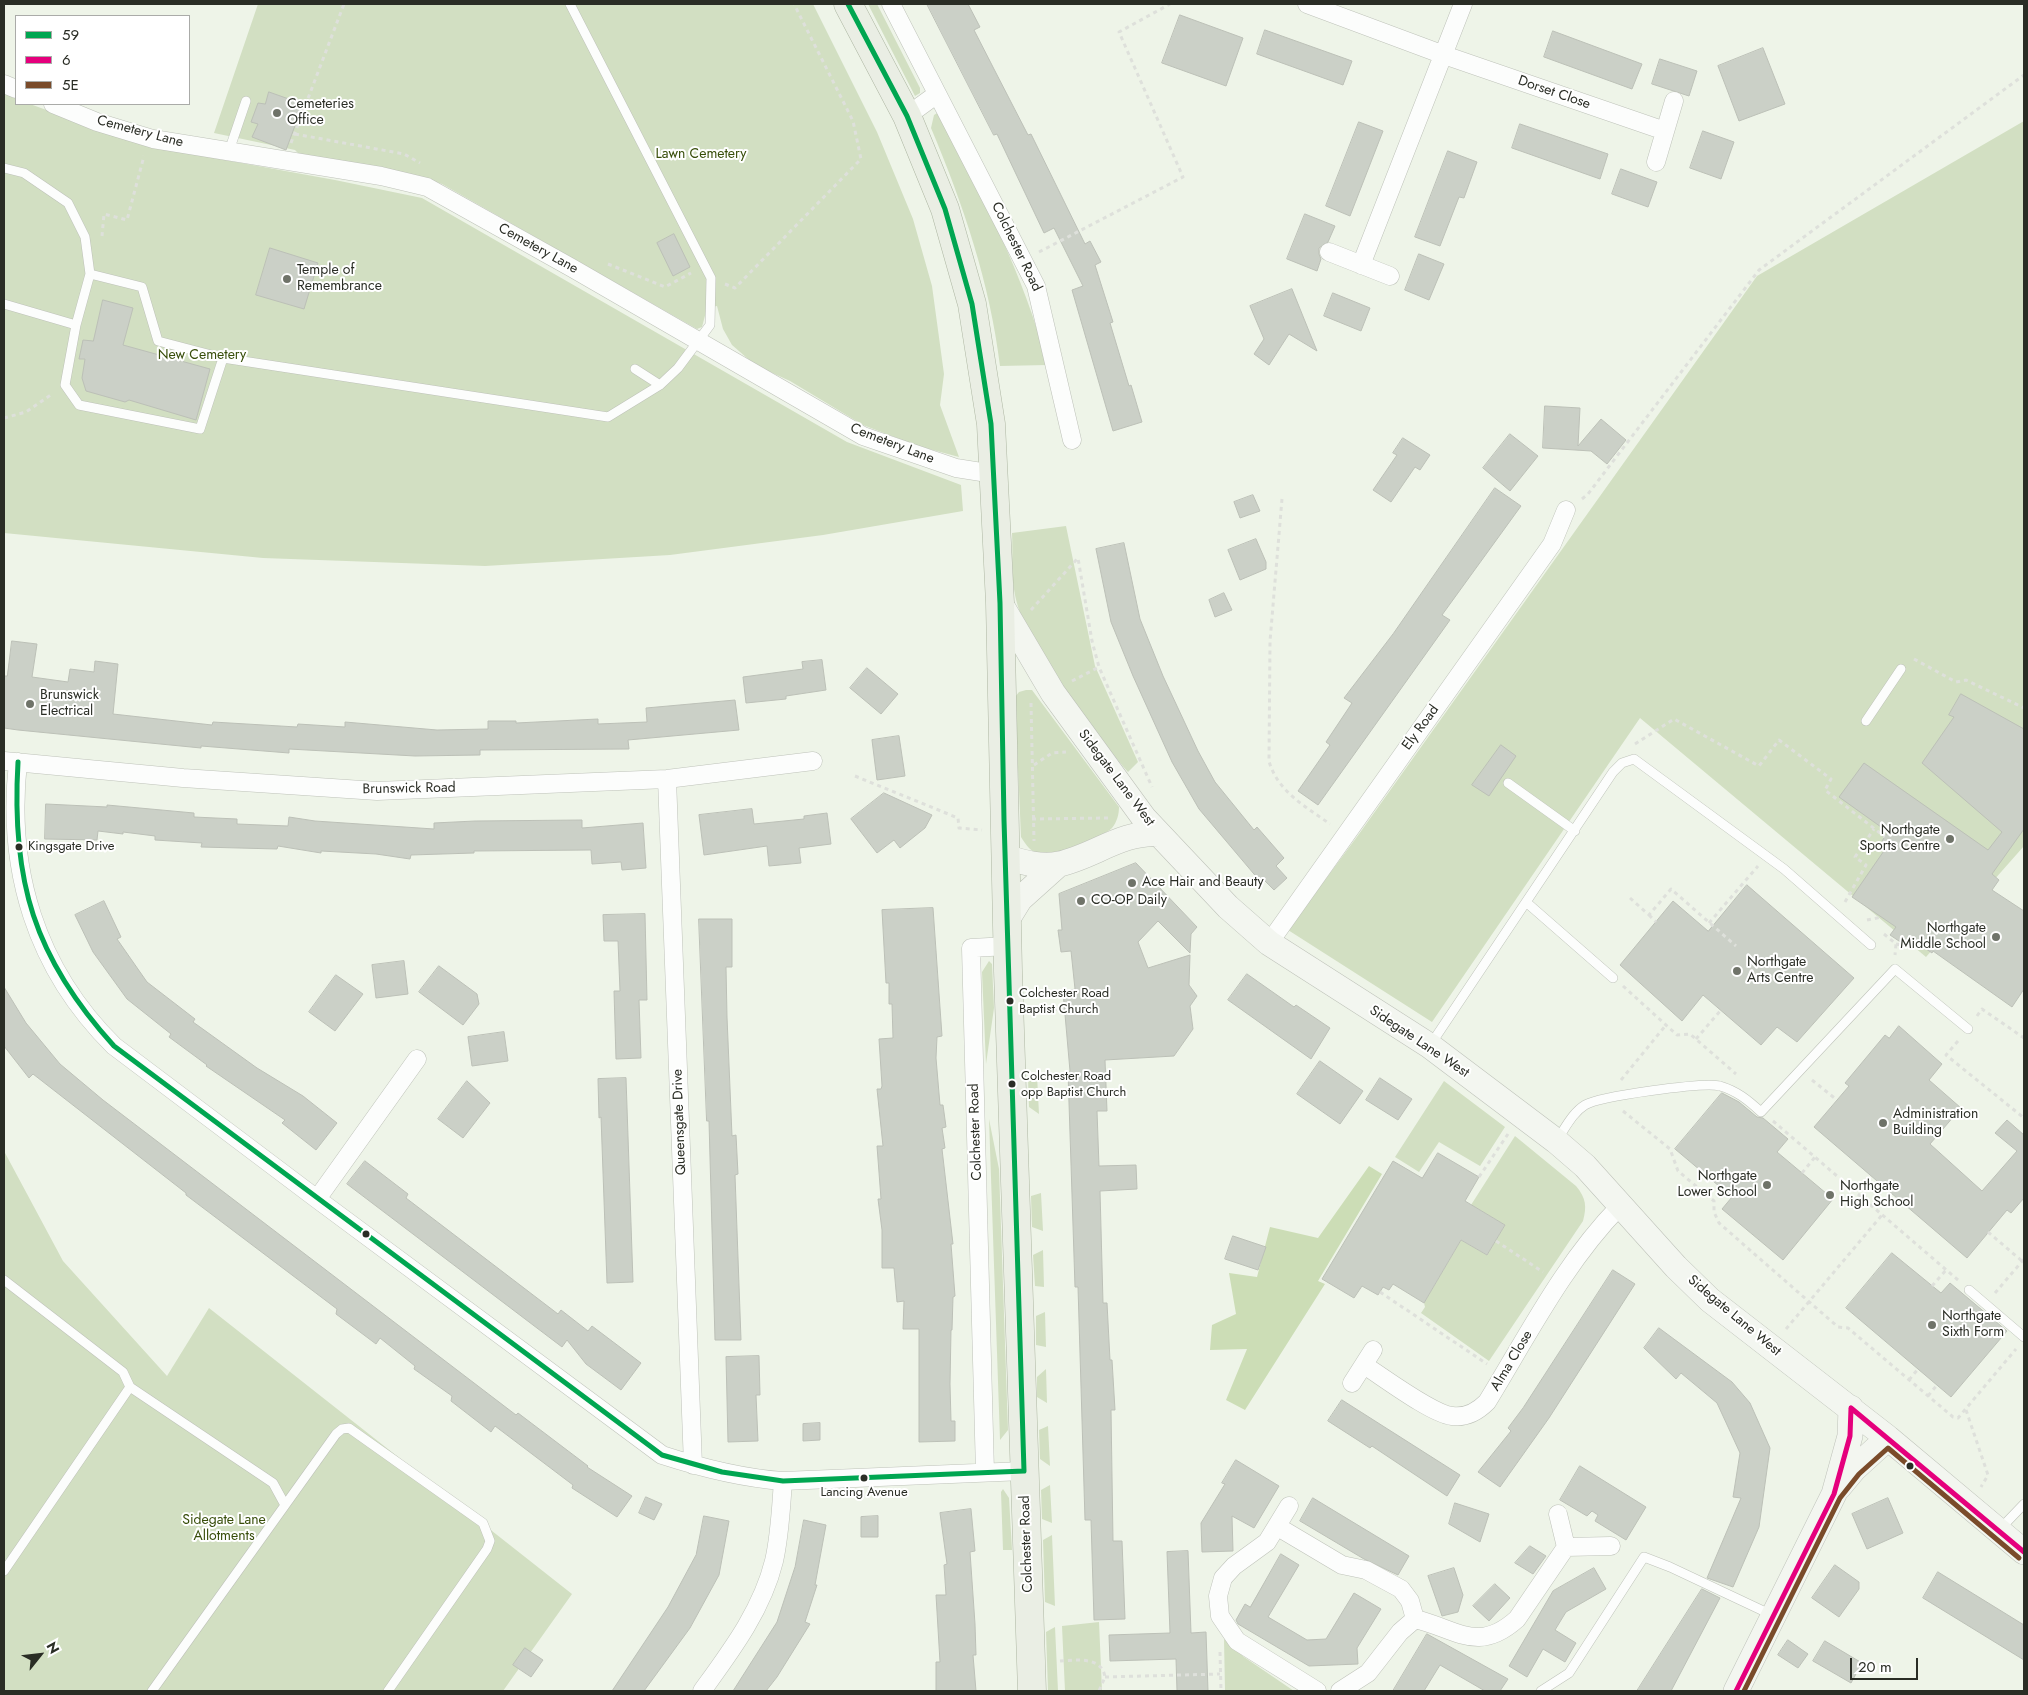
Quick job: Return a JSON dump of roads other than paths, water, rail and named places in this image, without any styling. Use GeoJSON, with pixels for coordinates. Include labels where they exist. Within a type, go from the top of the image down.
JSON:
{"type":"FeatureCollection","features":[{"type":"Feature","properties":{"kind":"main road","name":"Colchester Road"},"geometry":{"type":"LineString","coordinates":[[848,4],[907,116],[945,208],[972,304],[991,424],[1000,603],[1007,933],[1032,1691]]}},
{"type":"Feature","properties":{"kind":"street","name":"Colchester Road"},"geometry":{"type":"LineString","coordinates":[[891,4],[1036,286],[1072,440]]}},
{"type":"Feature","properties":{"kind":"street","name":"Dorset Close"},"geometry":{"type":"LineString","coordinates":[[1307,4],[1444,55],[1665,131]]}},
{"type":"Feature","properties":{"kind":"street"},"geometry":{"type":"LineString","coordinates":[[1361,265],[1463,4]]}},
{"type":"Feature","properties":{"kind":"street"},"geometry":{"type":"LineString","coordinates":[[907,116],[937,94]]}},
{"type":"Feature","properties":{"kind":"street"},"geometry":{"type":"LineString","coordinates":[[1656,162],[1674,101]]}},
{"type":"Feature","properties":{"kind":"street","name":"Cemetery Lane"},"geometry":{"type":"LineString","coordinates":[[55,105],[97,122],[153,138],[382,176],[427,187],[590,277],[698,342],[863,436],[994,481]]}},
{"type":"Feature","properties":{"kind":"street"},"geometry":{"type":"LineString","coordinates":[[1329,252],[1390,276]]}},
{"type":"Feature","properties":{"kind":"street","name":"Ely Road"},"geometry":{"type":"LineString","coordinates":[[1269,943],[1552,544],[1566,510]]}},
{"type":"Feature","properties":{"kind":"street","name":"Sidegate Lane West"},"geometry":{"type":"LineString","coordinates":[[1000,603],[1053,693],[1139,811],[1221,900],[1269,943],[1430,1046],[1556,1141],[1585,1166],[1620,1206],[1710,1300],[1888,1438],[2024,1552]]}},
{"type":"Feature","properties":{"kind":"street","name":"Brunswick Road"},"geometry":{"type":"LineString","coordinates":[[11,762],[183,778],[377,791],[667,779],[813,761]]}},
{"type":"Feature","properties":{"kind":"street"},"geometry":{"type":"LineString","coordinates":[[11,762],[19,863],[27,900],[48,955],[75,1003],[114,1046],[317,1200],[662,1455],[693,1465],[751,1479],[783,1481],[1024,1471]]}},
{"type":"Feature","properties":{"kind":"street","name":"Queensgate Drive"},"geometry":{"type":"LineString","coordinates":[[667,779],[693,1465]]}},
{"type":"Feature","properties":{"kind":"street"},"geometry":{"type":"LineString","coordinates":[[1005,857],[1040,865],[1059,864],[1128,837],[1143,834],[1159,834]]}},
{"type":"Feature","properties":{"kind":"street"},"geometry":{"type":"LineString","coordinates":[[1007,933],[1020,899],[1059,864]]}},
{"type":"Feature","properties":{"kind":"street","name":"Colchester Road"},"geometry":{"type":"LineString","coordinates":[[985,1472],[971,948],[1007,933]]}},
{"type":"Feature","properties":{"kind":"street"},"geometry":{"type":"LineString","coordinates":[[317,1200],[417,1059]]}},
{"type":"Feature","properties":{"kind":"street","name":"Alma Close"},"geometry":{"type":"LineString","coordinates":[[1364,1365],[1439,1412],[1459,1416],[1482,1408],[1592,1234],[1620,1206]]}},
{"type":"Feature","properties":{"kind":"street"},"geometry":{"type":"LineString","coordinates":[[1352,1383],[1374,1350]]}},
{"type":"Feature","properties":{"kind":"street"},"geometry":{"type":"LineString","coordinates":[[1736,1691],[1775,1616],[1834,1494],[1850,1436],[1850,1408]]}},
{"type":"Feature","properties":{"kind":"street"},"geometry":{"type":"LineString","coordinates":[[1834,1494],[1854,1469],[1888,1438]]}},
{"type":"Feature","properties":{"kind":"street"},"geometry":{"type":"LineString","coordinates":[[702,1691],[735,1645],[755,1611],[766,1586],[774,1560],[783,1481]]}},
{"type":"Feature","properties":{"kind":"street"},"geometry":{"type":"LineString","coordinates":[[1289,1506],[1278,1527],[1267,1542],[1234,1566],[1223,1578],[1218,1596],[1220,1616],[1237,1640],[1317,1691]]}},
{"type":"Feature","properties":{"kind":"street"},"geometry":{"type":"LineString","coordinates":[[1415,1619],[1435,1624],[1472,1638],[1498,1633],[1517,1619],[1566,1547],[1558,1514]]}},
{"type":"Feature","properties":{"kind":"street"},"geometry":{"type":"LineString","coordinates":[[1278,1527],[1342,1565],[1366,1570],[1401,1589],[1410,1601],[1415,1619]]}},
{"type":"Feature","properties":{"kind":"street"},"geometry":{"type":"LineString","coordinates":[[1566,1547],[1611,1546]]}},
{"type":"Feature","properties":{"kind":"street"},"geometry":{"type":"LineString","coordinates":[[1340,1691],[1368,1673],[1400,1632],[1415,1619]]}},
{"type":"Feature","properties":{"kind":"lane"},"geometry":{"type":"LineString","coordinates":[[90,274],[142,288],[158,341],[223,358],[608,417],[660,385],[678,368],[710,326],[711,278],[570,4]]}},
{"type":"Feature","properties":{"kind":"lane"},"geometry":{"type":"LineString","coordinates":[[230,151],[246,101]]}},
{"type":"Feature","properties":{"kind":"lane"},"geometry":{"type":"LineString","coordinates":[[4,168],[24,173],[68,203],[85,236],[90,274],[76,325],[65,385],[79,405],[200,429],[223,358]]}},
{"type":"Feature","properties":{"kind":"lane"},"geometry":{"type":"LineString","coordinates":[[4,304],[76,325]]}},
{"type":"Feature","properties":{"kind":"lane"},"geometry":{"type":"LineString","coordinates":[[635,369],[660,385]]}},
{"type":"Feature","properties":{"kind":"lane"},"geometry":{"type":"LineString","coordinates":[[1866,720],[1901,669]]}},
{"type":"Feature","properties":{"kind":"lane"},"geometry":{"type":"LineString","coordinates":[[1430,1046],[1613,772],[1622,763],[1634,758],[1784,869],[1871,945]]}},
{"type":"Feature","properties":{"kind":"lane"},"geometry":{"type":"LineString","coordinates":[[1508,783],[1575,830]]}},
{"type":"Feature","properties":{"kind":"lane"},"geometry":{"type":"LineString","coordinates":[[1526,902],[1613,978]]}},
{"type":"Feature","properties":{"kind":"lane"},"geometry":{"type":"LineString","coordinates":[[1556,1141],[1574,1115],[1585,1105],[1606,1097],[1630,1093],[1718,1086],[1742,1095],[1762,1112],[1895,969],[1968,1029]]}},
{"type":"Feature","properties":{"kind":"lane"},"geometry":{"type":"LineString","coordinates":[[4,1280],[123,1372],[130,1387],[274,1483],[284,1505]]}},
{"type":"Feature","properties":{"kind":"lane"},"geometry":{"type":"LineString","coordinates":[[1970,1290],[2024,1337]]}},
{"type":"Feature","properties":{"kind":"lane"},"geometry":{"type":"LineString","coordinates":[[4,1571],[130,1387]]}},
{"type":"Feature","properties":{"kind":"lane"},"geometry":{"type":"LineString","coordinates":[[152,1691],[336,1434],[342,1429],[349,1428],[483,1523],[490,1541],[487,1549],[388,1691]]}},
{"type":"Feature","properties":{"kind":"lane"},"geometry":{"type":"LineString","coordinates":[[2000,1530],[2024,1504]]}},
{"type":"Feature","properties":{"kind":"lane"},"geometry":{"type":"LineString","coordinates":[[1541,1691],[1569,1673],[1644,1557],[1670,1567],[1775,1616]]}},
{"type":"Feature","properties":{"kind":"place","name":"Cemeteries Office"},"geometry":{"type":"Point","coordinates":[277,113]}},
{"type":"Feature","properties":{"kind":"place","name":"Temple of Remembrance"},"geometry":{"type":"Point","coordinates":[287,279]}},
{"type":"Feature","properties":{"kind":"place","name":"Brunswick Electrical"},"geometry":{"type":"Point","coordinates":[30,704]}},
{"type":"Feature","properties":{"kind":"place","name":"Northgate Sports Centre"},"geometry":{"type":"Point","coordinates":[1950,839]}},
{"type":"Feature","properties":{"kind":"place","name":"Kingsgate Drive"},"geometry":{"type":"Point","coordinates":[19,847]}},
{"type":"Feature","properties":{"kind":"place","name":"Ace Hair and Beauty"},"geometry":{"type":"Point","coordinates":[1132,883]}},
{"type":"Feature","properties":{"kind":"place","name":"CO-OP Daily"},"geometry":{"type":"Point","coordinates":[1081,901]}},
{"type":"Feature","properties":{"kind":"place","name":"Northgate Middle School"},"geometry":{"type":"Point","coordinates":[1996,937]}},
{"type":"Feature","properties":{"kind":"place","name":"Northgate Arts Centre"},"geometry":{"type":"Point","coordinates":[1737,971]}},
{"type":"Feature","properties":{"kind":"place","name":"Colchester Road Baptist Church"},"geometry":{"type":"Point","coordinates":[1010,1001]}},
{"type":"Feature","properties":{"kind":"place","name":"Colchester Road opp Baptist Church"},"geometry":{"type":"Point","coordinates":[1012,1084]}},
{"type":"Feature","properties":{"kind":"place","name":"Administration Building"},"geometry":{"type":"Point","coordinates":[1883,1123]}},
{"type":"Feature","properties":{"kind":"place","name":"Northgate Lower School"},"geometry":{"type":"Point","coordinates":[1767,1185]}},
{"type":"Feature","properties":{"kind":"place","name":"Northgate High School"},"geometry":{"type":"Point","coordinates":[1830,1195]}},
{"type":"Feature","properties":{"kind":"place","name":"Northgate Sixth Form"},"geometry":{"type":"Point","coordinates":[1932,1325]}},
{"type":"Feature","properties":{"kind":"place","name":"Lancing Avenue"},"geometry":{"type":"Point","coordinates":[864,1478]}},
{"type":"Feature","properties":{"kind":"park label","name":"Lawn Cemetery"},"geometry":{"type":"Point","coordinates":[701,155]}},
{"type":"Feature","properties":{"kind":"park label","name":"New Cemetery"},"geometry":{"type":"Point","coordinates":[202,356]}},
{"type":"Feature","properties":{"kind":"park label","name":"Sidegate Lane Allotments"},"geometry":{"type":"Point","coordinates":[224,1529]}}]}
